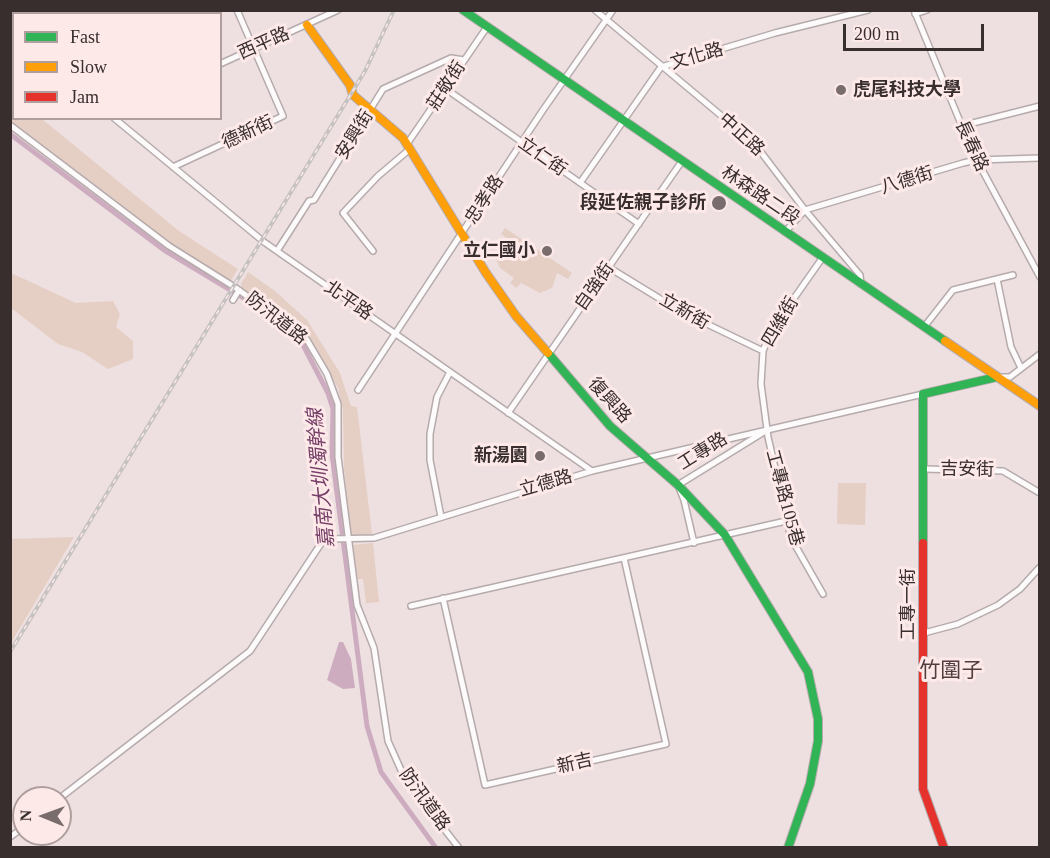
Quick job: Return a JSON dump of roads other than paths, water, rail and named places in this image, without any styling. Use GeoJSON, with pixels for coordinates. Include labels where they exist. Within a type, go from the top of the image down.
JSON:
{"type":"FeatureCollection","features":[{"type":"Feature","properties":{"kind":"street","name":"德新街"},"geometry":{"type":"LineString","coordinates":[[173,167],[283,116],[237,10]]}},
{"type":"Feature","properties":{"kind":"street"},"geometry":{"type":"LineString","coordinates":[[307,25],[338,10]]}},
{"type":"Feature","properties":{"kind":"street","name":"林森路二段"},"geometry":{"type":"LineString","coordinates":[[463,10],[1040,406]]}},
{"type":"Feature","properties":{"kind":"street","name":"中正路"},"geometry":{"type":"LineString","coordinates":[[595,10],[754,143],[805,210],[860,275],[861,284]]}},
{"type":"Feature","properties":{"kind":"street","name":"忠孝路"},"geometry":{"type":"LineString","coordinates":[[358,390],[522,142],[613,10]]}},
{"type":"Feature","properties":{"kind":"street","name":"文化路"},"geometry":{"type":"LineString","coordinates":[[580,183],[661,67],[775,33],[868,10]]}},
{"type":"Feature","properties":{"kind":"street"},"geometry":{"type":"LineString","coordinates":[[915,12],[927,10]]}},
{"type":"Feature","properties":{"kind":"street","name":"長春路"},"geometry":{"type":"LineString","coordinates":[[915,12],[976,160],[1040,277]]}},
{"type":"Feature","properties":{"kind":"street","name":"西平路"},"geometry":{"type":"LineString","coordinates":[[222,63],[307,25]]}},
{"type":"Feature","properties":{"kind":"street","name":"復興路"},"geometry":{"type":"LineString","coordinates":[[307,25],[350,85],[353,94],[396,130],[409,147],[486,273],[548,354],[609,426],[678,485],[725,535],[791,641],[808,672],[818,719],[815,764],[788,848]]}},
{"type":"Feature","properties":{"kind":"street","name":"莊敬街"},"geometry":{"type":"LineString","coordinates":[[373,251],[343,213],[409,147],[487,27]]}},
{"type":"Feature","properties":{"kind":"street","name":"安興街"},"geometry":{"type":"LineString","coordinates":[[277,251],[309,201],[314,200],[383,89],[451,58],[464,60]]}},
{"type":"Feature","properties":{"kind":"street","name":"立仁街"},"geometry":{"type":"LineString","coordinates":[[446,89],[639,224]]}},
{"type":"Feature","properties":{"kind":"street"},"geometry":{"type":"LineString","coordinates":[[962,126],[1040,106]]}},
{"type":"Feature","properties":{"kind":"street","name":"北平路"},"geometry":{"type":"LineString","coordinates":[[116,120],[277,251],[592,471]]}},
{"type":"Feature","properties":{"kind":"street","name":"防汛道路"},"geometry":{"type":"LineString","coordinates":[[10,125],[169,246],[239,290],[307,340],[336,392],[339,417],[338,457],[357,605],[374,648],[385,729],[393,755],[405,778],[459,848]]}},
{"type":"Feature","properties":{"kind":"street","name":"八德街"},"geometry":{"type":"LineString","coordinates":[[805,210],[976,160],[1040,158]]}},
{"type":"Feature","properties":{"kind":"street","name":"自強街"},"geometry":{"type":"LineString","coordinates":[[508,413],[682,162]]}},
{"type":"Feature","properties":{"kind":"street"},"geometry":{"type":"LineString","coordinates":[[785,232],[805,210]]}},
{"type":"Feature","properties":{"kind":"street","name":"四維街"},"geometry":{"type":"LineString","coordinates":[[767,430],[761,384],[763,351],[780,315],[823,257]]}},
{"type":"Feature","properties":{"kind":"street","name":"立新街"},"geometry":{"type":"LineString","coordinates":[[608,267],[680,311],[763,351]]}},
{"type":"Feature","properties":{"kind":"street"},"geometry":{"type":"LineString","coordinates":[[924,327],[953,290],[1013,275]]}},
{"type":"Feature","properties":{"kind":"street"},"geometry":{"type":"LineString","coordinates":[[997,279],[1011,347],[1021,368]]}},
{"type":"Feature","properties":{"kind":"street"},"geometry":{"type":"LineString","coordinates":[[233,300],[239,290]]}},
{"type":"Feature","properties":{"kind":"street","name":"工專路"},"geometry":{"type":"LineString","coordinates":[[693,543],[684,500],[678,485],[767,430],[997,377],[1010,377],[1040,354]]}},
{"type":"Feature","properties":{"kind":"street"},"geometry":{"type":"LineString","coordinates":[[441,517],[430,459],[430,434],[437,398],[450,372]]}},
{"type":"Feature","properties":{"kind":"street","name":"工專一街"},"geometry":{"type":"LineString","coordinates":[[923,394],[923,789],[944,848]]}},
{"type":"Feature","properties":{"kind":"street","name":"立德路"},"geometry":{"type":"LineString","coordinates":[[72,789],[250,651],[319,545],[327,539],[375,538],[592,471],[767,430]]}},
{"type":"Feature","properties":{"kind":"street","name":"工專路105巷"},"geometry":{"type":"LineString","coordinates":[[767,430],[786,521],[799,555],[823,594]]}},
{"type":"Feature","properties":{"kind":"street","name":"吉安街"},"geometry":{"type":"LineString","coordinates":[[924,469],[1003,471],[1040,493]]}},
{"type":"Feature","properties":{"kind":"street"},"geometry":{"type":"LineString","coordinates":[[411,606],[786,521]]}},
{"type":"Feature","properties":{"kind":"street","name":"新吉"},"geometry":{"type":"LineString","coordinates":[[443,598],[485,785],[666,744],[624,558]]}},
{"type":"Feature","properties":{"kind":"street"},"geometry":{"type":"LineString","coordinates":[[924,633],[958,624],[998,605],[1020,589],[1040,567]]}},
{"type":"Feature","properties":{"kind":"waterway","name":"嘉南大圳濁幹線"},"geometry":{"type":"LineString","coordinates":[[10,134],[164,250],[252,303],[302,343],[328,393],[333,409],[332,454],[367,726],[381,772],[436,848]]}},
{"type":"Feature","properties":{"kind":"railway"},"geometry":{"type":"LineString","coordinates":[[10,652],[365,71],[394,10]]}},
{"type":"Feature","properties":{"kind":"place","name":"虎尾科技大學"},"geometry":{"type":"Point","coordinates":[841,90]}},
{"type":"Feature","properties":{"kind":"place","name":"段延佐親子診所"},"geometry":{"type":"Point","coordinates":[719,203]}},
{"type":"Feature","properties":{"kind":"place","name":"立仁國小"},"geometry":{"type":"Point","coordinates":[547,251]}},
{"type":"Feature","properties":{"kind":"place","name":"新湯園"},"geometry":{"type":"Point","coordinates":[540,456]}},
{"type":"Feature","properties":{"kind":"district","name":"竹圍子"},"geometry":{"type":"Point","coordinates":[951,671]}}]}
